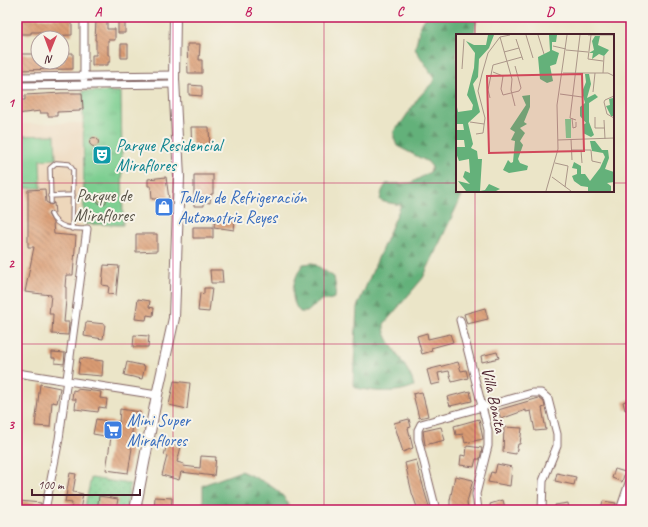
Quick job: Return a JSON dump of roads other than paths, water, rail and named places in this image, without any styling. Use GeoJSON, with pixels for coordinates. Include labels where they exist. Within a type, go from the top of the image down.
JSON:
{"type":"FeatureCollection","features":[{"type":"Feature","properties":{"kind":"street"},"geometry":{"type":"LineString","coordinates":[[84,17],[84,85]]}},
{"type":"Feature","properties":{"kind":"street"},"geometry":{"type":"LineString","coordinates":[[135,510],[157,395],[174,318],[179,177],[174,79],[175,17]]}},
{"type":"Feature","properties":{"kind":"street"},"geometry":{"type":"LineString","coordinates":[[17,77],[84,76],[174,79]]}},
{"type":"Feature","properties":{"kind":"street"},"geometry":{"type":"LineString","coordinates":[[17,86],[84,85],[174,79]]}},
{"type":"Feature","properties":{"kind":"street"},"geometry":{"type":"LineString","coordinates":[[45,510],[59,439],[68,380],[87,229]]}},
{"type":"Feature","properties":{"kind":"street","name":"Villa Bonita"},"geometry":{"type":"LineString","coordinates":[[460,320],[488,430],[488,446],[476,494],[478,510]]}},
{"type":"Feature","properties":{"kind":"street"},"geometry":{"type":"LineString","coordinates":[[17,373],[157,395]]}},
{"type":"Feature","properties":{"kind":"street"},"geometry":{"type":"LineString","coordinates":[[436,510],[418,439],[418,430],[421,424],[532,393],[541,393],[548,399],[557,434],[557,446],[543,481],[542,510]]}},
{"type":"Feature","properties":{"kind":"street"},"geometry":{"type":"LineString","coordinates":[[620,510],[631,477]]}},
{"type":"Feature","properties":{"kind":"lane"},"geometry":{"type":"LineString","coordinates":[[50,202],[50,168],[53,164],[58,162],[69,164],[73,168],[72,229]]}},
{"type":"Feature","properties":{"kind":"lane"},"geometry":{"type":"LineString","coordinates":[[50,196],[73,196]]}},
{"type":"Feature","properties":{"kind":"lane"},"geometry":{"type":"LineString","coordinates":[[51,214],[59,224],[72,229],[87,229]]}},
{"type":"Feature","properties":{"kind":"place","name":"Parque Residencial Miraflores"},"geometry":{"type":"Point","coordinates":[102,155]}},
{"type":"Feature","properties":{"kind":"place","name":"Taller de Refrigeración Automotriz Reyes"},"geometry":{"type":"Point","coordinates":[164,207]}},
{"type":"Feature","properties":{"kind":"place","name":"Mini Super Miraflores"},"geometry":{"type":"Point","coordinates":[113,430]}},
{"type":"Feature","properties":{"kind":"park label","name":"Parque de Miraflores"},"geometry":{"type":"Point","coordinates":[104,205]}}]}
